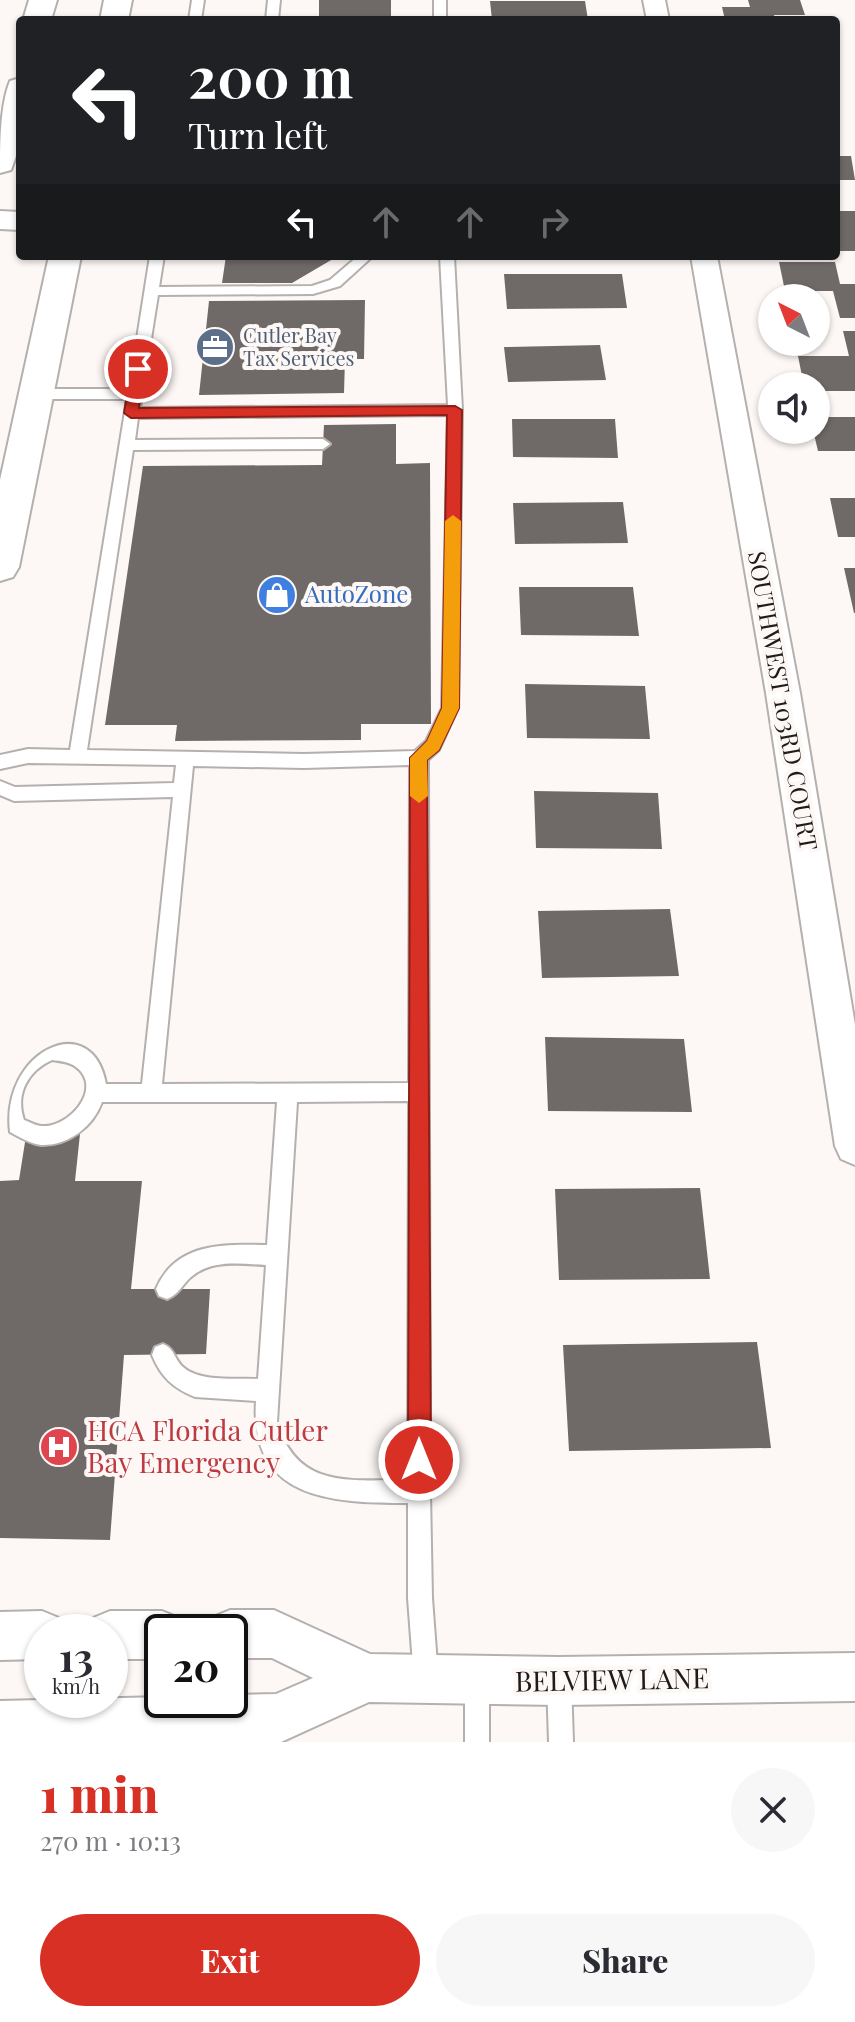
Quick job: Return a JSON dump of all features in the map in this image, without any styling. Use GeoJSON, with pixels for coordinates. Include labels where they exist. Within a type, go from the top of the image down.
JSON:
{"type":"FeatureCollection","features":[{"type":"Feature","properties":{"kind":"highway"},"geometry":{"type":"LineString","coordinates":[[0,164],[16,102]]}},
{"type":"Feature","properties":{"kind":"highway"},"geometry":{"type":"LineString","coordinates":[[0,567],[64,260]]}},
{"type":"Feature","properties":{"kind":"street","name":"SOUTHWEST 103RD COURT"},"geometry":{"type":"LineString","coordinates":[[705,260],[783,693],[855,1146]]}},
{"type":"Feature","properties":{"kind":"street","name":"BELVIEW LANE"},"geometry":{"type":"LineString","coordinates":[[248,1634],[274,1634],[368,1678]]}},
{"type":"Feature","properties":{"kind":"street"},"geometry":{"type":"LineString","coordinates":[[0,1636],[24,1635]]}},
{"type":"Feature","properties":{"kind":"street","name":"BELVIEW LANE"},"geometry":{"type":"LineString","coordinates":[[0,1726],[277,1719],[368,1678],[559,1681],[855,1677]]}},
{"type":"Feature","properties":{"kind":"lane"},"geometry":{"type":"LineString","coordinates":[[77,758],[156,260]]}},
{"type":"Feature","properties":{"kind":"lane"},"geometry":{"type":"LineString","coordinates":[[151,291],[313,290],[335,283],[361,260]]}},
{"type":"Feature","properties":{"kind":"lane"},"geometry":{"type":"LineString","coordinates":[[0,762],[28,756],[185,760],[419,758],[433,745],[450,708],[455,410],[447,260]]}},
{"type":"Feature","properties":{"kind":"lane"},"geometry":{"type":"LineString","coordinates":[[36,394],[134,394]]}},
{"type":"Feature","properties":{"kind":"lane"},"geometry":{"type":"LineString","coordinates":[[131,413],[455,410]]}},
{"type":"Feature","properties":{"kind":"lane"},"geometry":{"type":"LineString","coordinates":[[126,439],[323,438]]}},
{"type":"Feature","properties":{"kind":"lane"},"geometry":{"type":"LineString","coordinates":[[419,758],[419,1491],[420,1598],[426,1678]]}},
{"type":"Feature","properties":{"kind":"lane"},"geometry":{"type":"LineString","coordinates":[[151,1093],[185,760]]}},
{"type":"Feature","properties":{"kind":"lane"},"geometry":{"type":"LineString","coordinates":[[0,788],[14,794],[182,790]]}},
{"type":"Feature","properties":{"kind":"lane"},"geometry":{"type":"LineString","coordinates":[[52,1051],[67,1052],[91,1067],[97,1079],[97,1093],[93,1106],[83,1119],[56,1134],[26,1132],[6,1113],[3,1100],[5,1086],[12,1073],[36,1055],[52,1051]]}},
{"type":"Feature","properties":{"kind":"lane"},"geometry":{"type":"LineString","coordinates":[[97,1093],[420,1092]]}},
{"type":"Feature","properties":{"kind":"lane"},"geometry":{"type":"LineString","coordinates":[[288,1093],[267,1391],[266,1422],[270,1445],[283,1466],[303,1482],[329,1489],[419,1491]]}},
{"type":"Feature","properties":{"kind":"lane"},"geometry":{"type":"LineString","coordinates":[[167,1289],[180,1269],[194,1259],[211,1255],[275,1255]]}},
{"type":"Feature","properties":{"kind":"lane"},"geometry":{"type":"LineString","coordinates":[[163,1355],[175,1375],[195,1386],[267,1391]]}},
{"type":"Feature","properties":{"kind":"lane"},"geometry":{"type":"LineString","coordinates":[[477,1680],[477,1742]]}},
{"type":"Feature","properties":{"kind":"lane"},"geometry":{"type":"LineString","coordinates":[[559,1681],[561,1742]]}},
{"type":"Feature","properties":{"kind":"building"},"geometry":{"type":"Polygon","coordinates":[[[319,0],[391,0],[391,16],[319,16],[319,0]]]}},
{"type":"Feature","properties":{"kind":"building"},"geometry":{"type":"Polygon","coordinates":[[[748,0],[800,0],[805,15],[724,16],[722,7],[750,7],[748,0]]]}},
{"type":"Feature","properties":{"kind":"building"},"geometry":{"type":"Polygon","coordinates":[[[490,1],[585,1],[587,16],[492,16],[490,1]]]}},
{"type":"Feature","properties":{"kind":"building"},"geometry":{"type":"Polygon","coordinates":[[[840,156],[851,156],[855,180],[840,180],[840,156]]]}},
{"type":"Feature","properties":{"kind":"building"},"geometry":{"type":"Polygon","coordinates":[[[840,211],[855,211],[855,251],[840,251],[840,211]]]}},
{"type":"Feature","properties":{"kind":"building"},"geometry":{"type":"Polygon","coordinates":[[[225,260],[331,260],[292,283],[222,283],[225,260]]]}},
{"type":"Feature","properties":{"kind":"building"},"geometry":{"type":"Polygon","coordinates":[[[779,262],[835,262],[840,284],[855,284],[855,318],[840,318],[830,284],[784,284],[779,262]]]}},
{"type":"Feature","properties":{"kind":"building"},"geometry":{"type":"Polygon","coordinates":[[[504,274],[622,274],[627,308],[507,309],[504,274]]]}},
{"type":"Feature","properties":{"kind":"building"},"geometry":{"type":"Polygon","coordinates":[[[365,300],[364,359],[345,359],[344,393],[199,395],[209,301],[365,300]]]}},
{"type":"Feature","properties":{"kind":"building"},"geometry":{"type":"Polygon","coordinates":[[[843,331],[855,331],[855,391],[830,391],[830,372],[801,372],[798,356],[830,356],[849,356],[843,331]]]}},
{"type":"Feature","properties":{"kind":"building"},"geometry":{"type":"Polygon","coordinates":[[[600,345],[606,380],[508,382],[504,347],[600,345]]]}},
{"type":"Feature","properties":{"kind":"building"},"geometry":{"type":"Polygon","coordinates":[[[830,417],[855,417],[855,451],[818,451],[816,444],[830,444],[830,417]]]}},
{"type":"Feature","properties":{"kind":"building"},"geometry":{"type":"Polygon","coordinates":[[[512,419],[615,419],[618,458],[513,457],[512,419]]]}},
{"type":"Feature","properties":{"kind":"building","name":"AutoZone"},"geometry":{"type":"Polygon","coordinates":[[[396,424],[396,464],[430,463],[431,724],[361,724],[361,740],[175,741],[177,725],[105,725],[143,466],[322,465],[324,425],[396,424]]]}},
{"type":"Feature","properties":{"kind":"building"},"geometry":{"type":"Polygon","coordinates":[[[830,498],[855,498],[855,537],[838,537],[830,498]]]}},
{"type":"Feature","properties":{"kind":"building"},"geometry":{"type":"Polygon","coordinates":[[[623,502],[628,543],[515,544],[513,503],[623,502]]]}},
{"type":"Feature","properties":{"kind":"building"},"geometry":{"type":"Polygon","coordinates":[[[844,568],[855,568],[855,613],[854,613],[844,568]]]}},
{"type":"Feature","properties":{"kind":"building"},"geometry":{"type":"Polygon","coordinates":[[[519,587],[633,587],[639,636],[521,635],[519,587]]]}},
{"type":"Feature","properties":{"kind":"building"},"geometry":{"type":"Polygon","coordinates":[[[525,684],[645,686],[650,739],[527,738],[525,684]]]}},
{"type":"Feature","properties":{"kind":"building"},"geometry":{"type":"Polygon","coordinates":[[[534,791],[658,793],[662,849],[536,848],[534,791]]]}},
{"type":"Feature","properties":{"kind":"building"},"geometry":{"type":"Polygon","coordinates":[[[670,909],[679,976],[542,978],[538,911],[670,909]]]}},
{"type":"Feature","properties":{"kind":"building"},"geometry":{"type":"Polygon","coordinates":[[[545,1037],[684,1039],[692,1112],[548,1111],[545,1037]]]}},
{"type":"Feature","properties":{"kind":"building","name":"HCA Florida Cutler Bay Emergency"},"geometry":{"type":"Polygon","coordinates":[[[80,1134],[75,1181],[142,1181],[131,1289],[210,1289],[206,1354],[124,1355],[110,1540],[0,1538],[0,1181],[19,1180],[26,1136],[80,1134]]]}},
{"type":"Feature","properties":{"kind":"building"},"geometry":{"type":"Polygon","coordinates":[[[700,1188],[710,1279],[559,1280],[555,1189],[700,1188]]]}},
{"type":"Feature","properties":{"kind":"building"},"geometry":{"type":"Polygon","coordinates":[[[757,1342],[771,1448],[569,1451],[563,1345],[757,1342]]]}},
{"type":"Feature","properties":{"kind":"slow traffic"},"geometry":{"type":"LineString","coordinates":[[419,796],[419,758],[433,745],[450,708],[453,521]]}},
{"type":"Feature","properties":{"kind":"place","name":"Cutler Bay Tax Services"},"geometry":{"type":"Point","coordinates":[215,347]}},
{"type":"Feature","properties":{"kind":"place","name":"AutoZone"},"geometry":{"type":"Point","coordinates":[277,595]}},
{"type":"Feature","properties":{"kind":"place","name":"HCA Florida Cutler Bay Emergency"},"geometry":{"type":"Point","coordinates":[59,1447]}},
{"type":"Feature","properties":{"kind":"route"},"geometry":{"type":"LineString","coordinates":[[138,369],[131,413],[455,410],[450,708],[433,745],[419,758],[419,1460]]}}]}
